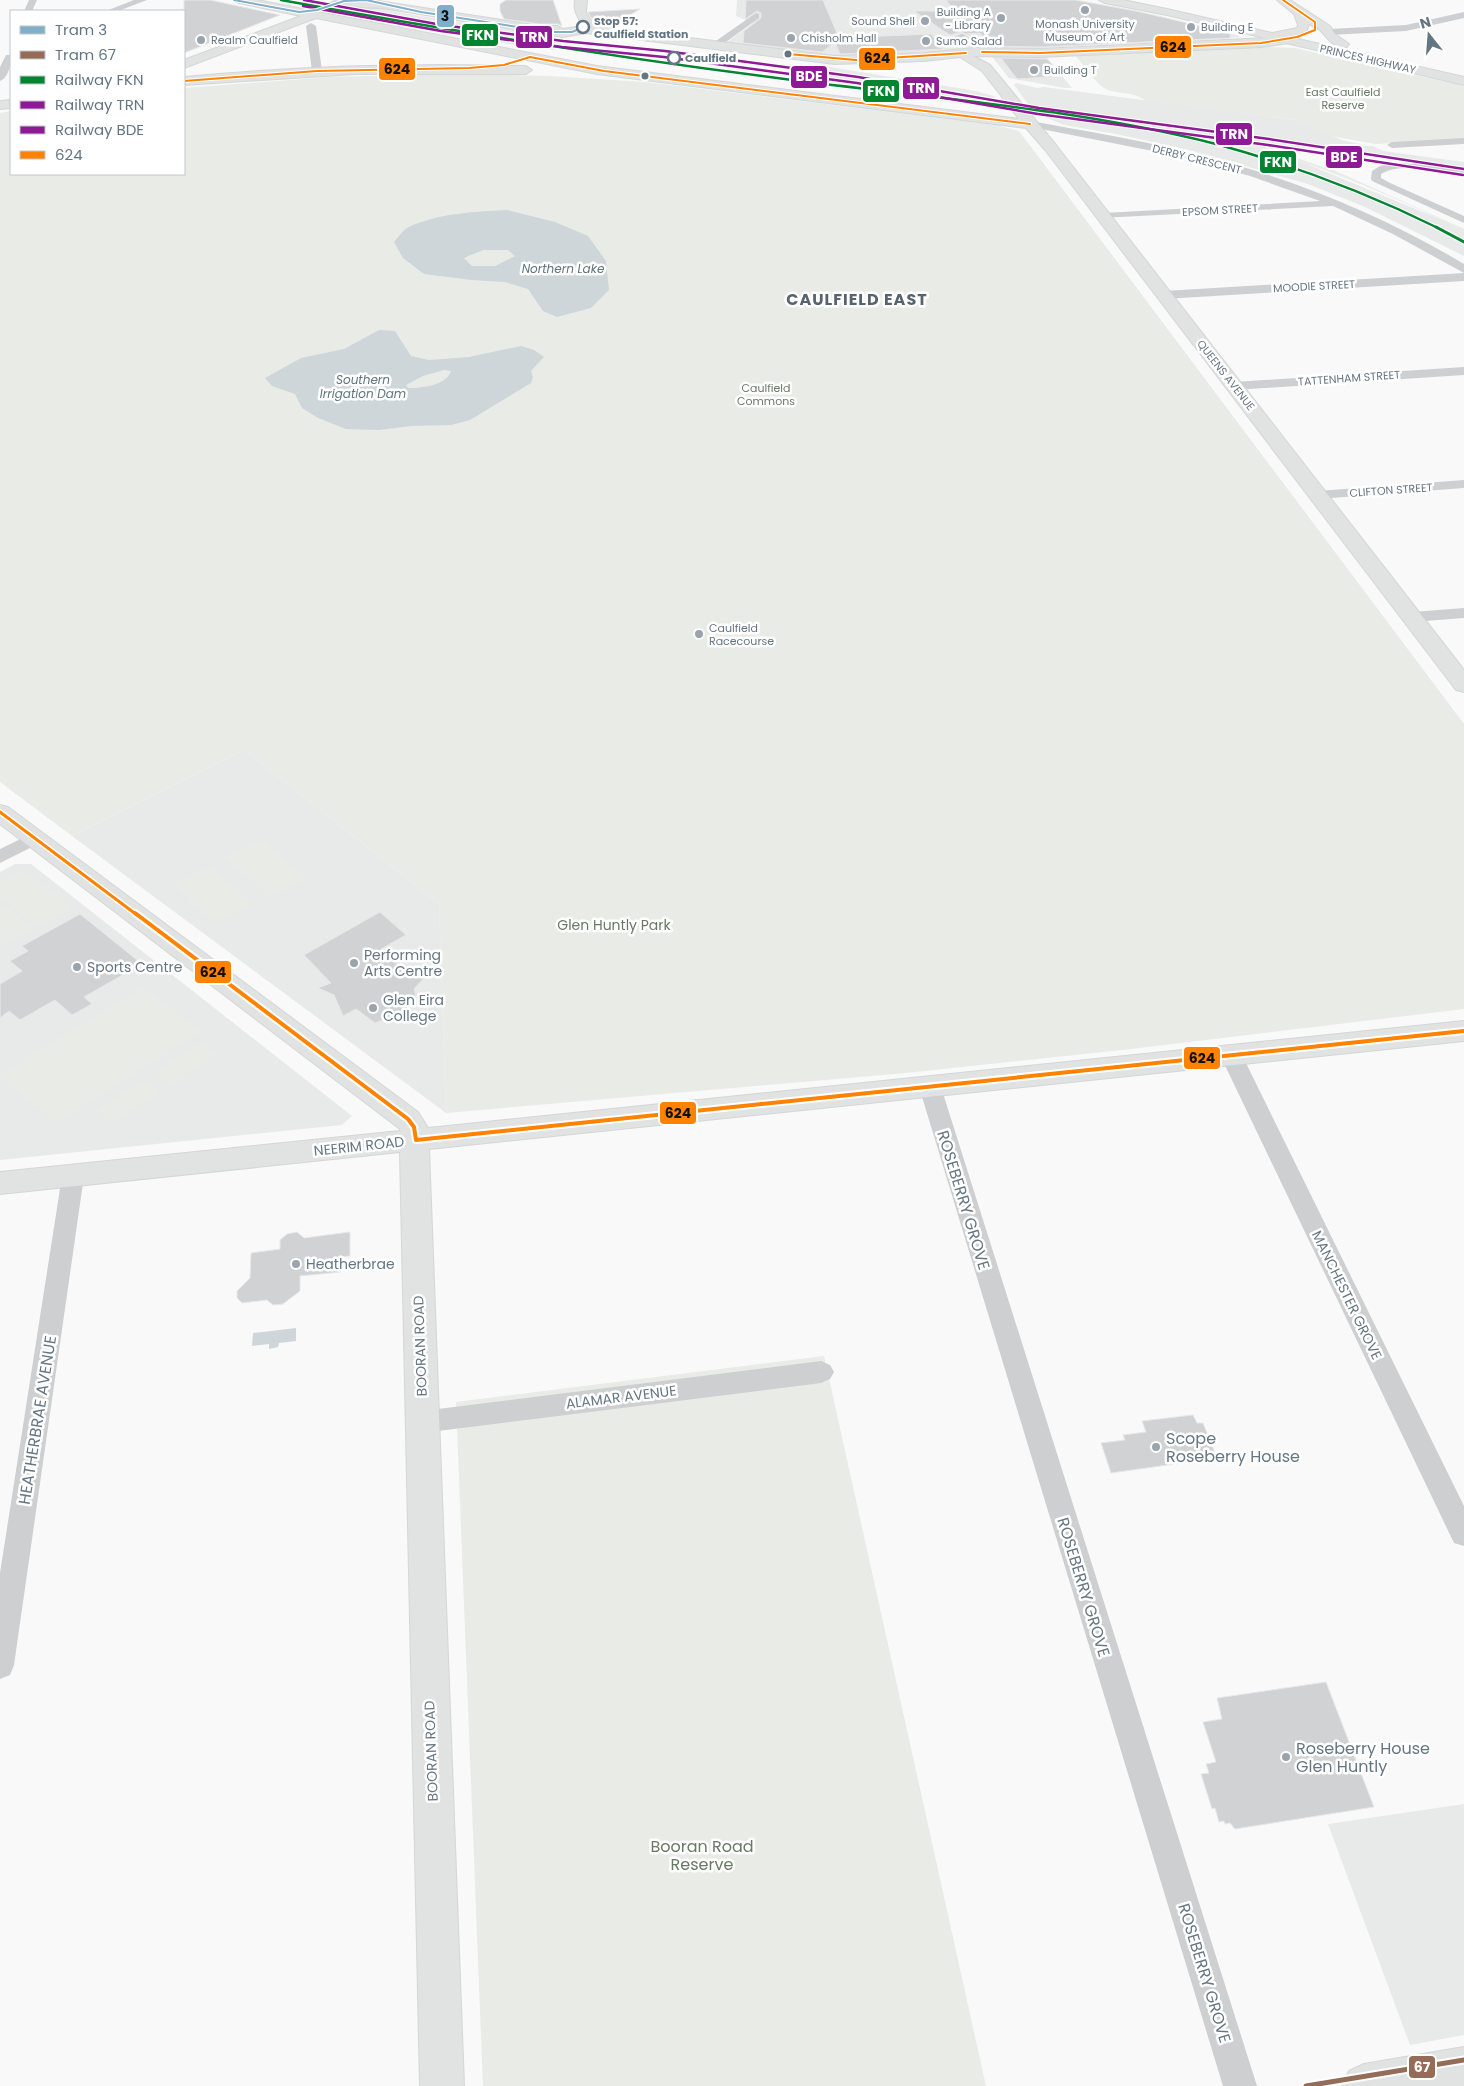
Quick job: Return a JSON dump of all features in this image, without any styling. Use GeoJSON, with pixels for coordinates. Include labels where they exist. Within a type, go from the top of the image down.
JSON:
{"type":"FeatureCollection","features":[{"type":"Feature","properties":{"kind":"main road"},"geometry":{"type":"LineString","coordinates":[[238,0],[561,64],[1030,124]]}},
{"type":"Feature","properties":{"kind":"main road","name":"PRINCES HIGHWAY"},"geometry":{"type":"LineString","coordinates":[[1105,0],[1167,12],[1272,37],[1295,36],[1342,44],[1464,71]]}},
{"type":"Feature","properties":{"kind":"main road"},"geometry":{"type":"LineString","coordinates":[[1139,0],[1260,25],[1295,36]]}},
{"type":"Feature","properties":{"kind":"main road"},"geometry":{"type":"LineString","coordinates":[[1284,0],[1306,18],[1328,32],[1330,37],[1342,44]]}},
{"type":"Feature","properties":{"kind":"main road"},"geometry":{"type":"LineString","coordinates":[[345,3],[379,1],[421,12],[563,34],[582,18]]}},
{"type":"Feature","properties":{"kind":"main road"},"geometry":{"type":"LineString","coordinates":[[568,1],[582,18],[640,35],[840,60],[977,57],[1257,43],[1322,48]]}},
{"type":"Feature","properties":{"kind":"main road"},"geometry":{"type":"LineString","coordinates":[[185,64],[328,10]]}},
{"type":"Feature","properties":{"kind":"main road"},"geometry":{"type":"LineString","coordinates":[[185,59],[299,12]]}},
{"type":"Feature","properties":{"kind":"main road"},"geometry":{"type":"LineString","coordinates":[[1260,25],[1290,26],[1306,18]]}},
{"type":"Feature","properties":{"kind":"main road"},"geometry":{"type":"LineString","coordinates":[[1257,43],[1315,30],[1306,18]]}},
{"type":"Feature","properties":{"kind":"main road","name":"PRINCES HIGHWAY"},"geometry":{"type":"LineString","coordinates":[[1295,36],[1322,48],[1464,81]]}},
{"type":"Feature","properties":{"kind":"main road"},"geometry":{"type":"LineString","coordinates":[[1230,44],[1272,37]]}},
{"type":"Feature","properties":{"kind":"main road","name":"QUEENS AVENUE"},"geometry":{"type":"LineString","coordinates":[[977,57],[1104,216],[1464,685]]}},
{"type":"Feature","properties":{"kind":"main road"},"geometry":{"type":"LineString","coordinates":[[469,68],[504,65],[530,58]]}},
{"type":"Feature","properties":{"kind":"main road"},"geometry":{"type":"LineString","coordinates":[[543,71],[558,69],[561,64]]}},
{"type":"Feature","properties":{"kind":"main road"},"geometry":{"type":"LineString","coordinates":[[185,81],[318,71],[469,68],[614,72]]}},
{"type":"Feature","properties":{"kind":"main road"},"geometry":{"type":"LineString","coordinates":[[966,116],[1002,114],[1012,109],[1012,102]]}},
{"type":"Feature","properties":{"kind":"main road","name":"BOORAN ROAD"},"geometry":{"type":"LineString","coordinates":[[0,812],[408,1119],[414,1127],[416,1140],[422,1422],[442,2086]]}},
{"type":"Feature","properties":{"kind":"main road","name":"NEERIM ROAD"},"geometry":{"type":"LineString","coordinates":[[0,1184],[1464,1031]]}},
{"type":"Feature","properties":{"kind":"main road"},"geometry":{"type":"LineString","coordinates":[[1364,2086],[1464,2069]]}},
{"type":"Feature","properties":{"kind":"street"},"geometry":{"type":"LineString","coordinates":[[113,10],[143,0]]}},
{"type":"Feature","properties":{"kind":"street"},"geometry":{"type":"LineString","coordinates":[[1455,5],[1464,11]]}},
{"type":"Feature","properties":{"kind":"street"},"geometry":{"type":"LineString","coordinates":[[1328,32],[1406,28],[1464,15]]}},
{"type":"Feature","properties":{"kind":"street"},"geometry":{"type":"LineString","coordinates":[[312,16],[318,71]]}},
{"type":"Feature","properties":{"kind":"street"},"geometry":{"type":"LineString","coordinates":[[716,45],[756,16]]}},
{"type":"Feature","properties":{"kind":"street","name":"QUEENS AVENUE"},"geometry":{"type":"LineString","coordinates":[[962,39],[977,57],[962,42],[962,39]]}},
{"type":"Feature","properties":{"kind":"street"},"geometry":{"type":"LineString","coordinates":[[0,78],[9,57]]}},
{"type":"Feature","properties":{"kind":"street","name":"DERBY CRESCENT"},"geometry":{"type":"LineString","coordinates":[[1030,124],[1187,155],[1272,179],[1336,203],[1402,233],[1464,268]]}},
{"type":"Feature","properties":{"kind":"street"},"geometry":{"type":"LineString","coordinates":[[1392,146],[1464,141]]}},
{"type":"Feature","properties":{"kind":"street"},"geometry":{"type":"LineString","coordinates":[[1464,174],[1396,166],[1380,170],[1376,173],[1376,179],[1384,184],[1464,220]]}},
{"type":"Feature","properties":{"kind":"street","name":"EPSOM STREET"},"geometry":{"type":"LineString","coordinates":[[1104,216],[1336,203]]}},
{"type":"Feature","properties":{"kind":"street","name":"MOODIE STREET"},"geometry":{"type":"LineString","coordinates":[[1164,295],[1464,277]]}},
{"type":"Feature","properties":{"kind":"street","name":"TATTENHAM STREET"},"geometry":{"type":"LineString","coordinates":[[1234,386],[1464,371]]}},
{"type":"Feature","properties":{"kind":"street","name":"CLIFTON STREET"},"geometry":{"type":"LineString","coordinates":[[1318,495],[1464,484]]}},
{"type":"Feature","properties":{"kind":"street"},"geometry":{"type":"LineString","coordinates":[[1412,618],[1464,613]]}},
{"type":"Feature","properties":{"kind":"street"},"geometry":{"type":"LineString","coordinates":[[0,856],[35,838]]}},
{"type":"Feature","properties":{"kind":"street","name":"MANCHESTER GROVE"},"geometry":{"type":"LineString","coordinates":[[1231,1056],[1464,1534]]}},
{"type":"Feature","properties":{"kind":"street","name":"ROSEBERRY GROVE"},"geometry":{"type":"LineString","coordinates":[[930,1087],[1240,2086]]}},
{"type":"Feature","properties":{"kind":"street","name":"HEATHERBRAE AVENUE"},"geometry":{"type":"LineString","coordinates":[[0,1664],[73,1176]]}},
{"type":"Feature","properties":{"kind":"street","name":"ALAMAR AVENUE"},"geometry":{"type":"LineString","coordinates":[[422,1422],[821,1372]]}},
{"type":"Feature","properties":{"kind":"shaded area"},"geometry":{"type":"Polygon","coordinates":[[[737,0],[1076,0],[1132,10],[1244,37],[1039,48],[1072,88],[1065,88],[1009,78],[986,49],[841,57],[726,43],[753,23],[736,16],[737,0]]]}},
{"type":"Feature","properties":{"kind":"shaded area"},"geometry":{"type":"Polygon","coordinates":[[[346,5],[373,7],[539,34],[537,37],[566,40],[553,50],[496,42],[333,11],[346,5]]]}},
{"type":"Feature","properties":{"kind":"shaded area"},"geometry":{"type":"Polygon","coordinates":[[[830,67],[976,91],[994,96],[1004,109],[809,84],[830,67]]]}},
{"type":"Feature","properties":{"kind":"shaded area"},"geometry":{"type":"Polygon","coordinates":[[[1016,83],[1037,88],[1044,87],[1295,120],[1342,140],[1363,146],[1373,146],[1383,151],[1464,162],[1464,170],[1215,133],[1212,136],[1270,151],[1307,164],[1444,221],[1464,231],[1464,256],[1365,207],[1308,184],[1189,150],[1064,125],[1035,113],[1014,85],[1016,83]]]}},
{"type":"Feature","properties":{"kind":"shaded area","name":"Glen Eira College"},"geometry":{"type":"Polygon","coordinates":[[[244,750],[439,904],[446,1113],[72,836],[244,750]]]}},
{"type":"Feature","properties":{"kind":"shaded area"},"geometry":{"type":"Polygon","coordinates":[[[15,864],[31,864],[352,1116],[342,1125],[0,1160],[0,872],[15,864]]]}},
{"type":"Feature","properties":{"kind":"shaded area"},"geometry":{"type":"Polygon","coordinates":[[[1464,1804],[1464,2035],[1410,2045],[1328,1824],[1464,1804]]]}},
{"type":"Feature","properties":{"kind":"green space"},"geometry":{"type":"Polygon","coordinates":[[[914,14],[921,23],[888,29],[844,30],[846,21],[855,19],[856,16],[914,14]]]}},
{"type":"Feature","properties":{"kind":"green space","name":"East Caulfield Reserve"},"geometry":{"type":"Polygon","coordinates":[[[1249,46],[1295,48],[1464,86],[1464,139],[1375,144],[1331,136],[1295,120],[1145,101],[1131,94],[1114,92],[1104,88],[1074,54],[1249,46]]]}},
{"type":"Feature","properties":{"kind":"green space","name":"Caulfield Racecourse"},"geometry":{"type":"Polygon","coordinates":[[[468,74],[549,76],[645,82],[995,125],[1019,131],[1464,724],[1464,1009],[1131,1049],[906,1073],[446,1113],[439,904],[244,750],[72,836],[0,782],[0,113],[10,111],[10,175],[185,175],[185,88],[329,77],[468,74]]]}},
{"type":"Feature","properties":{"kind":"green space"},"geometry":{"type":"Polygon","coordinates":[[[1215,133],[1315,149],[1268,144],[1264,147],[1338,172],[1464,229],[1464,231],[1403,202],[1340,176],[1309,164],[1211,136],[1215,133]]]}},
{"type":"Feature","properties":{"kind":"green space"},"geometry":{"type":"Polygon","coordinates":[[[262,840],[307,879],[269,897],[225,857],[262,840]]]}},
{"type":"Feature","properties":{"kind":"green space"},"geometry":{"type":"Polygon","coordinates":[[[211,866],[253,905],[214,924],[173,884],[211,866]]]}},
{"type":"Feature","properties":{"kind":"green space"},"geometry":{"type":"Polygon","coordinates":[[[24,870],[73,907],[38,927],[0,897],[0,883],[24,870]]]}},
{"type":"Feature","properties":{"kind":"green space"},"geometry":{"type":"Polygon","coordinates":[[[0,903],[34,929],[0,948],[0,903]]]}},
{"type":"Feature","properties":{"kind":"green space"},"geometry":{"type":"Polygon","coordinates":[[[143,987],[201,1031],[56,1124],[0,1077],[0,1074],[143,987]]]}},
{"type":"Feature","properties":{"kind":"green space"},"geometry":{"type":"Polygon","coordinates":[[[201,1042],[218,1054],[171,1085],[155,1072],[201,1042]]]}},
{"type":"Feature","properties":{"kind":"green space"},"geometry":{"type":"Polygon","coordinates":[[[145,1079],[161,1092],[113,1123],[96,1110],[145,1079]]]}},
{"type":"Feature","properties":{"kind":"green space","name":"Booran Road Reserve"},"geometry":{"type":"Polygon","coordinates":[[[824,1356],[986,2086],[483,2086],[456,1402],[824,1356]]]}},
{"type":"Feature","properties":{"kind":"water","name":"Northern Lake"},"geometry":{"type":"Polygon","coordinates":[[[507,210],[555,222],[588,236],[606,261],[609,290],[591,308],[557,317],[543,311],[528,289],[505,282],[424,274],[403,258],[394,242],[407,228],[431,219],[456,214],[507,210]],[[483,250],[464,258],[472,266],[495,266],[515,256],[508,250],[483,250]]]}},
{"type":"Feature","properties":{"kind":"water","name":"Southern Irrigation Dam"},"geometry":{"type":"Polygon","coordinates":[[[379,330],[395,331],[411,356],[429,360],[469,357],[521,346],[534,350],[544,357],[531,371],[533,377],[531,383],[470,420],[451,425],[411,426],[379,430],[346,429],[318,418],[302,408],[295,394],[272,386],[265,378],[301,358],[344,349],[379,330]],[[444,370],[423,376],[406,385],[408,388],[433,385],[444,380],[451,371],[444,370]]]}},
{"type":"Feature","properties":{"kind":"water"},"geometry":{"type":"Polygon","coordinates":[[[296,1328],[296,1341],[279,1343],[278,1347],[269,1349],[269,1344],[252,1346],[253,1333],[296,1328]]]}},
{"type":"Feature","properties":{"kind":"building","name":"Realm Caulfield"},"geometry":{"type":"Polygon","coordinates":[[[184,0],[210,0],[280,15],[185,53],[184,0]]]}},
{"type":"Feature","properties":{"kind":"building"},"geometry":{"type":"Polygon","coordinates":[[[506,0],[553,0],[562,26],[558,24],[540,24],[504,19],[500,11],[500,4],[506,0]]]}},
{"type":"Feature","properties":{"kind":"building"},"geometry":{"type":"Polygon","coordinates":[[[746,0],[823,0],[839,38],[931,34],[943,49],[840,54],[835,42],[822,52],[743,43],[744,31],[761,18],[761,13],[757,11],[745,19],[746,0]]]}},
{"type":"Feature","properties":{"kind":"building"},"geometry":{"type":"Polygon","coordinates":[[[946,0],[1075,0],[1136,11],[1230,33],[1230,38],[1040,47],[991,46],[980,33],[966,34],[961,32],[950,35],[914,11],[955,11],[946,0]]]}},
{"type":"Feature","properties":{"kind":"building"},"geometry":{"type":"Polygon","coordinates":[[[640,9],[612,26],[595,24],[588,12],[640,9]]]}},
{"type":"Feature","properties":{"kind":"building","name":"Building T"},"geometry":{"type":"Polygon","coordinates":[[[1001,58],[1047,59],[1063,76],[1017,79],[1001,58]]]}},
{"type":"Feature","properties":{"kind":"building","name":"Performing Arts Centre"},"geometry":{"type":"Polygon","coordinates":[[[380,912],[406,935],[381,949],[406,972],[433,968],[414,989],[417,1001],[404,1012],[375,1023],[356,1009],[343,1016],[334,995],[318,988],[331,983],[304,955],[380,912]]]}},
{"type":"Feature","properties":{"kind":"building","name":"Sports Centre"},"geometry":{"type":"Polygon","coordinates":[[[80,914],[142,964],[84,997],[92,1004],[72,1015],[55,1000],[20,1020],[9,1011],[0,1018],[0,984],[22,971],[10,961],[28,951],[22,946],[80,914]]]}},
{"type":"Feature","properties":{"kind":"building","name":"Heatherbrae"},"geometry":{"type":"Polygon","coordinates":[[[297,1232],[304,1238],[350,1232],[350,1256],[341,1257],[341,1272],[300,1276],[300,1291],[283,1304],[273,1305],[267,1300],[242,1303],[237,1298],[237,1291],[250,1278],[251,1253],[280,1249],[280,1240],[287,1234],[297,1232]]]}},
{"type":"Feature","properties":{"kind":"building","name":"Scope Roseberry House"},"geometry":{"type":"Polygon","coordinates":[[[1193,1415],[1197,1423],[1203,1423],[1217,1458],[1111,1473],[1101,1443],[1125,1440],[1123,1435],[1146,1432],[1142,1421],[1193,1415]]]}},
{"type":"Feature","properties":{"kind":"building","name":"Roseberry House Glen Huntly"},"geometry":{"type":"Polygon","coordinates":[[[1326,1682],[1374,1807],[1235,1829],[1230,1823],[1219,1822],[1215,1808],[1212,1809],[1201,1774],[1209,1773],[1206,1764],[1216,1762],[1203,1722],[1222,1719],[1217,1698],[1326,1682]]]}},
{"type":"Feature","properties":{"kind":"tunnel"},"geometry":{"type":"LineString","coordinates":[[328,10],[341,4]]}},
{"type":"Feature","properties":{"kind":"tram line","name":"3"},"geometry":{"type":"LineString","coordinates":[[234,0],[299,12],[317,10],[344,1],[366,0],[421,12],[550,32],[572,32],[584,27]]}},
{"type":"Feature","properties":{"kind":"tram line","name":"67"},"geometry":{"type":"LineString","coordinates":[[1306,2086],[1464,2060]]}},
{"type":"Feature","properties":{"kind":"rail line","name":"FKN"},"geometry":{"type":"LineString","coordinates":[[281,0],[473,34],[665,63],[1035,110],[1096,119],[1156,131],[1215,144],[1323,177],[1418,218],[1464,242]]}},
{"type":"Feature","properties":{"kind":"rail line","name":"TRN"},"geometry":{"type":"LineString","coordinates":[[304,0],[442,25],[563,41],[665,51],[858,77],[1039,108],[1269,139],[1464,169]]}},
{"type":"Feature","properties":{"kind":"rail line","name":"BDE"},"geometry":{"type":"LineString","coordinates":[[303,6],[441,31],[562,47],[664,57],[857,83],[1038,114],[1268,145],[1463,175]]}},
{"type":"Feature","properties":{"kind":"transit line","name":"624"},"geometry":{"type":"LineString","coordinates":[[982,52],[1040,53],[1261,43],[1297,37],[1315,30],[1315,22],[1283,0]]}},
{"type":"Feature","properties":{"kind":"transit line","name":"624"},"geometry":{"type":"LineString","coordinates":[[788,54],[856,60],[966,53]]}},
{"type":"Feature","properties":{"kind":"transit line","name":"624"},"geometry":{"type":"LineString","coordinates":[[185,81],[317,71],[469,68],[504,65],[530,57],[604,71],[1030,124]]}},
{"type":"Feature","properties":{"kind":"transit line","name":"624"},"geometry":{"type":"LineString","coordinates":[[0,812],[408,1119],[414,1127],[416,1140]]}},
{"type":"Feature","properties":{"kind":"transit line","name":"624"},"geometry":{"type":"LineString","coordinates":[[416,1140],[1464,1031]]}},
{"type":"Feature","properties":{"kind":"place","name":"Monash University Museum of Art"},"geometry":{"type":"Point","coordinates":[1085,10]}},
{"type":"Feature","properties":{"kind":"place","name":"Building A - Library"},"geometry":{"type":"Point","coordinates":[1001,18]}},
{"type":"Feature","properties":{"kind":"place","name":"Sound Shell"},"geometry":{"type":"Point","coordinates":[925,21]}},
{"type":"Feature","properties":{"kind":"place","name":"Stop 57: Caulfield Station"},"geometry":{"type":"Point","coordinates":[583,27]}},
{"type":"Feature","properties":{"kind":"place","name":"Building E"},"geometry":{"type":"Point","coordinates":[1191,27]}},
{"type":"Feature","properties":{"kind":"place","name":"Chisholm Hall"},"geometry":{"type":"Point","coordinates":[791,38]}},
{"type":"Feature","properties":{"kind":"place","name":"Realm Caulfield"},"geometry":{"type":"Point","coordinates":[201,40]}},
{"type":"Feature","properties":{"kind":"place","name":"Sumo Salad"},"geometry":{"type":"Point","coordinates":[926,41]}},
{"type":"Feature","properties":{"kind":"place","name":"Caulfield"},"geometry":{"type":"Point","coordinates":[674,58]}},
{"type":"Feature","properties":{"kind":"place","name":"Building T"},"geometry":{"type":"Point","coordinates":[1034,70]}},
{"type":"Feature","properties":{"kind":"place","name":"Caulfield Racecourse"},"geometry":{"type":"Point","coordinates":[699,634]}},
{"type":"Feature","properties":{"kind":"place","name":"Performing Arts Centre"},"geometry":{"type":"Point","coordinates":[354,963]}},
{"type":"Feature","properties":{"kind":"place","name":"Sports Centre"},"geometry":{"type":"Point","coordinates":[77,967]}},
{"type":"Feature","properties":{"kind":"place","name":"Glen Eira College"},"geometry":{"type":"Point","coordinates":[373,1008]}},
{"type":"Feature","properties":{"kind":"place","name":"Heatherbrae"},"geometry":{"type":"Point","coordinates":[296,1264]}},
{"type":"Feature","properties":{"kind":"place","name":"Scope Roseberry House"},"geometry":{"type":"Point","coordinates":[1156,1447]}},
{"type":"Feature","properties":{"kind":"place","name":"Roseberry House Glen Huntly"},"geometry":{"type":"Point","coordinates":[1286,1757]}},
{"type":"Feature","properties":{"kind":"district","name":"CAULFIELD EAST"},"geometry":{"type":"Point","coordinates":[857,299]}},
{"type":"Feature","properties":{"kind":"park label","name":"Caulfield Commons"},"geometry":{"type":"Point","coordinates":[766,394]}},
{"type":"Feature","properties":{"kind":"park label","name":"Glen Huntly Park"},"geometry":{"type":"Point","coordinates":[614,925]}}]}
